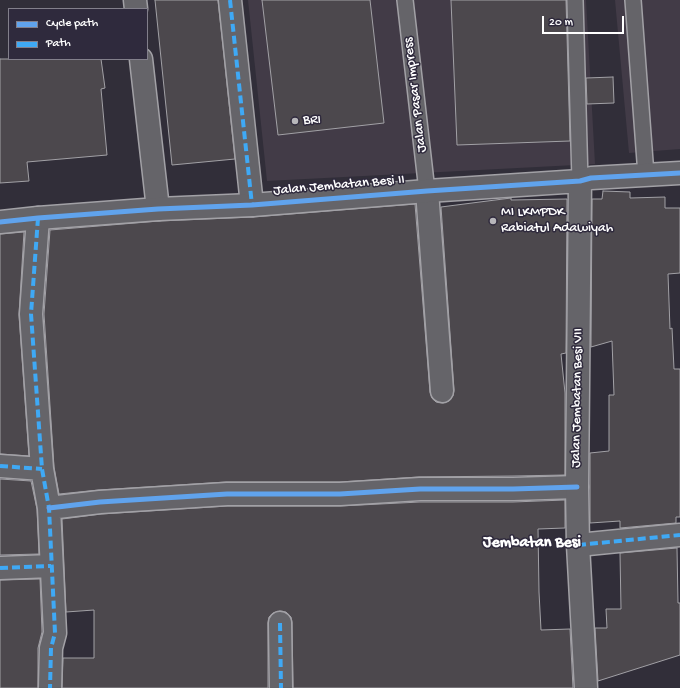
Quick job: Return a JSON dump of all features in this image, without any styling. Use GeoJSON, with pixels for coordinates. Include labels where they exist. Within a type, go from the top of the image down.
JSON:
{"type":"FeatureCollection","features":[{"type":"Feature","properties":{"kind":"street"},"geometry":{"type":"LineString","coordinates":[[230,0],[252,205]]}},
{"type":"Feature","properties":{"kind":"street"},"geometry":{"type":"LineString","coordinates":[[141,60],[158,209]]}},
{"type":"Feature","properties":{"kind":"street","name":"Jalan Jembatan Besi II"},"geometry":{"type":"LineString","coordinates":[[0,222],[158,209],[252,205],[580,181],[591,178],[680,173]]}},
{"type":"Feature","properties":{"kind":"street","name":"Jalan Jembatan Besi VII"},"geometry":{"type":"LineString","coordinates":[[580,181],[577,487],[578,545],[586,688]]}},
{"type":"Feature","properties":{"kind":"street"},"geometry":{"type":"LineString","coordinates":[[427,191],[442,391]]}},
{"type":"Feature","properties":{"kind":"street"},"geometry":{"type":"LineString","coordinates":[[38,218],[31,314],[42,470],[49,508],[54,633],[51,648],[50,688]]}},
{"type":"Feature","properties":{"kind":"street"},"geometry":{"type":"LineString","coordinates":[[0,466],[42,470]]}},
{"type":"Feature","properties":{"kind":"street"},"geometry":{"type":"LineString","coordinates":[[49,508],[100,502],[227,494],[340,494],[420,489],[513,490],[577,487]]}},
{"type":"Feature","properties":{"kind":"street"},"geometry":{"type":"LineString","coordinates":[[578,545],[680,535]]}},
{"type":"Feature","properties":{"kind":"street"},"geometry":{"type":"LineString","coordinates":[[0,568],[51,566]]}},
{"type":"Feature","properties":{"kind":"street"},"geometry":{"type":"LineString","coordinates":[[280,623],[281,688]]}},
{"type":"Feature","properties":{"kind":"lane","name":"Jalan Pasar Impress"},"geometry":{"type":"LineString","coordinates":[[405,0],[427,191]]}},
{"type":"Feature","properties":{"kind":"lane"},"geometry":{"type":"LineString","coordinates":[[575,0],[580,181]]}},
{"type":"Feature","properties":{"kind":"lane"},"geometry":{"type":"LineString","coordinates":[[634,0],[646,175]]}},
{"type":"Feature","properties":{"kind":"shaded area"},"geometry":{"type":"Polygon","coordinates":[[[248,0],[586,0],[595,164],[267,181],[248,0]]]}},
{"type":"Feature","properties":{"kind":"shaded area"},"geometry":{"type":"Polygon","coordinates":[[[615,0],[680,0],[680,149],[629,153],[615,0]]]}},
{"type":"Feature","properties":{"kind":"building"},"geometry":{"type":"Polygon","coordinates":[[[155,0],[218,0],[235,159],[172,165],[155,0]]]}},
{"type":"Feature","properties":{"kind":"building"},"geometry":{"type":"Polygon","coordinates":[[[262,0],[370,0],[384,123],[278,135],[262,0]]]}},
{"type":"Feature","properties":{"kind":"building"},"geometry":{"type":"Polygon","coordinates":[[[451,0],[566,0],[570,141],[457,145],[451,0]]]}},
{"type":"Feature","properties":{"kind":"building"},"geometry":{"type":"Polygon","coordinates":[[[0,59],[101,60],[105,88],[101,89],[107,155],[27,162],[29,181],[0,183],[0,59]]]}},
{"type":"Feature","properties":{"kind":"building"},"geometry":{"type":"Polygon","coordinates":[[[613,77],[614,103],[587,104],[586,78],[613,77]]]}},
{"type":"Feature","properties":{"kind":"building"},"geometry":{"type":"Polygon","coordinates":[[[603,191],[630,192],[630,198],[665,197],[665,208],[680,208],[680,273],[668,274],[670,329],[672,328],[674,369],[680,369],[680,517],[676,517],[676,523],[620,528],[620,521],[590,523],[590,453],[609,451],[609,395],[614,395],[612,341],[591,347],[592,199],[602,199],[603,191]]]}},
{"type":"Feature","properties":{"kind":"building"},"geometry":{"type":"Polygon","coordinates":[[[511,198],[511,200],[567,199],[566,353],[561,354],[565,393],[565,475],[419,477],[340,482],[226,482],[59,494],[54,467],[44,314],[50,230],[159,221],[253,217],[415,204],[430,392],[432,398],[436,402],[443,403],[449,401],[453,396],[454,390],[441,207],[511,198]]]}},
{"type":"Feature","properties":{"kind":"building"},"geometry":{"type":"Polygon","coordinates":[[[24,232],[19,315],[29,456],[0,454],[0,234],[24,232]]]}},
{"type":"Feature","properties":{"kind":"building"},"geometry":{"type":"Polygon","coordinates":[[[0,479],[31,481],[37,509],[39,554],[0,555],[0,479]]]}},
{"type":"Feature","properties":{"kind":"building"},"geometry":{"type":"Polygon","coordinates":[[[565,500],[565,528],[538,529],[539,592],[541,630],[570,629],[573,688],[293,688],[292,622],[291,617],[286,612],[280,611],[273,613],[269,617],[268,623],[268,688],[62,688],[63,658],[94,658],[94,610],[66,612],[62,519],[101,514],[227,506],[340,506],[420,502],[513,502],[565,500]]]}},
{"type":"Feature","properties":{"kind":"building"},"geometry":{"type":"Polygon","coordinates":[[[677,548],[678,603],[680,603],[680,655],[598,681],[595,628],[607,628],[606,609],[621,609],[620,553],[677,548]]]}},
{"type":"Feature","properties":{"kind":"building"},"geometry":{"type":"Polygon","coordinates":[[[40,579],[42,632],[38,648],[38,688],[0,688],[0,580],[40,579]]]}},
{"type":"Feature","properties":{"kind":"marked path"},"geometry":{"type":"LineString","coordinates":[[230,0],[252,205]]}},
{"type":"Feature","properties":{"kind":"marked path"},"geometry":{"type":"LineString","coordinates":[[38,218],[31,314],[42,469],[49,508],[55,633],[51,648],[50,688]]}},
{"type":"Feature","properties":{"kind":"marked path"},"geometry":{"type":"LineString","coordinates":[[0,466],[42,469]]}},
{"type":"Feature","properties":{"kind":"marked path"},"geometry":{"type":"LineString","coordinates":[[578,545],[680,535]]}},
{"type":"Feature","properties":{"kind":"marked path"},"geometry":{"type":"LineString","coordinates":[[0,568],[51,566]]}},
{"type":"Feature","properties":{"kind":"marked path"},"geometry":{"type":"LineString","coordinates":[[280,623],[281,688]]}},
{"type":"Feature","properties":{"kind":"cycle path"},"geometry":{"type":"LineString","coordinates":[[0,222],[158,209],[252,205],[580,181],[591,178],[680,173]]}},
{"type":"Feature","properties":{"kind":"cycle path"},"geometry":{"type":"LineString","coordinates":[[49,508],[100,502],[227,494],[340,494],[420,489],[577,487]]}},
{"type":"Feature","properties":{"kind":"place","name":"BRI"},"geometry":{"type":"Point","coordinates":[295,121]}},
{"type":"Feature","properties":{"kind":"place","name":"MI LKMPDK Rabiatul Adawiyah"},"geometry":{"type":"Point","coordinates":[493,221]}},
{"type":"Feature","properties":{"kind":"district","name":"Jembatan Besi"},"geometry":{"type":"Point","coordinates":[532,544]}}]}
